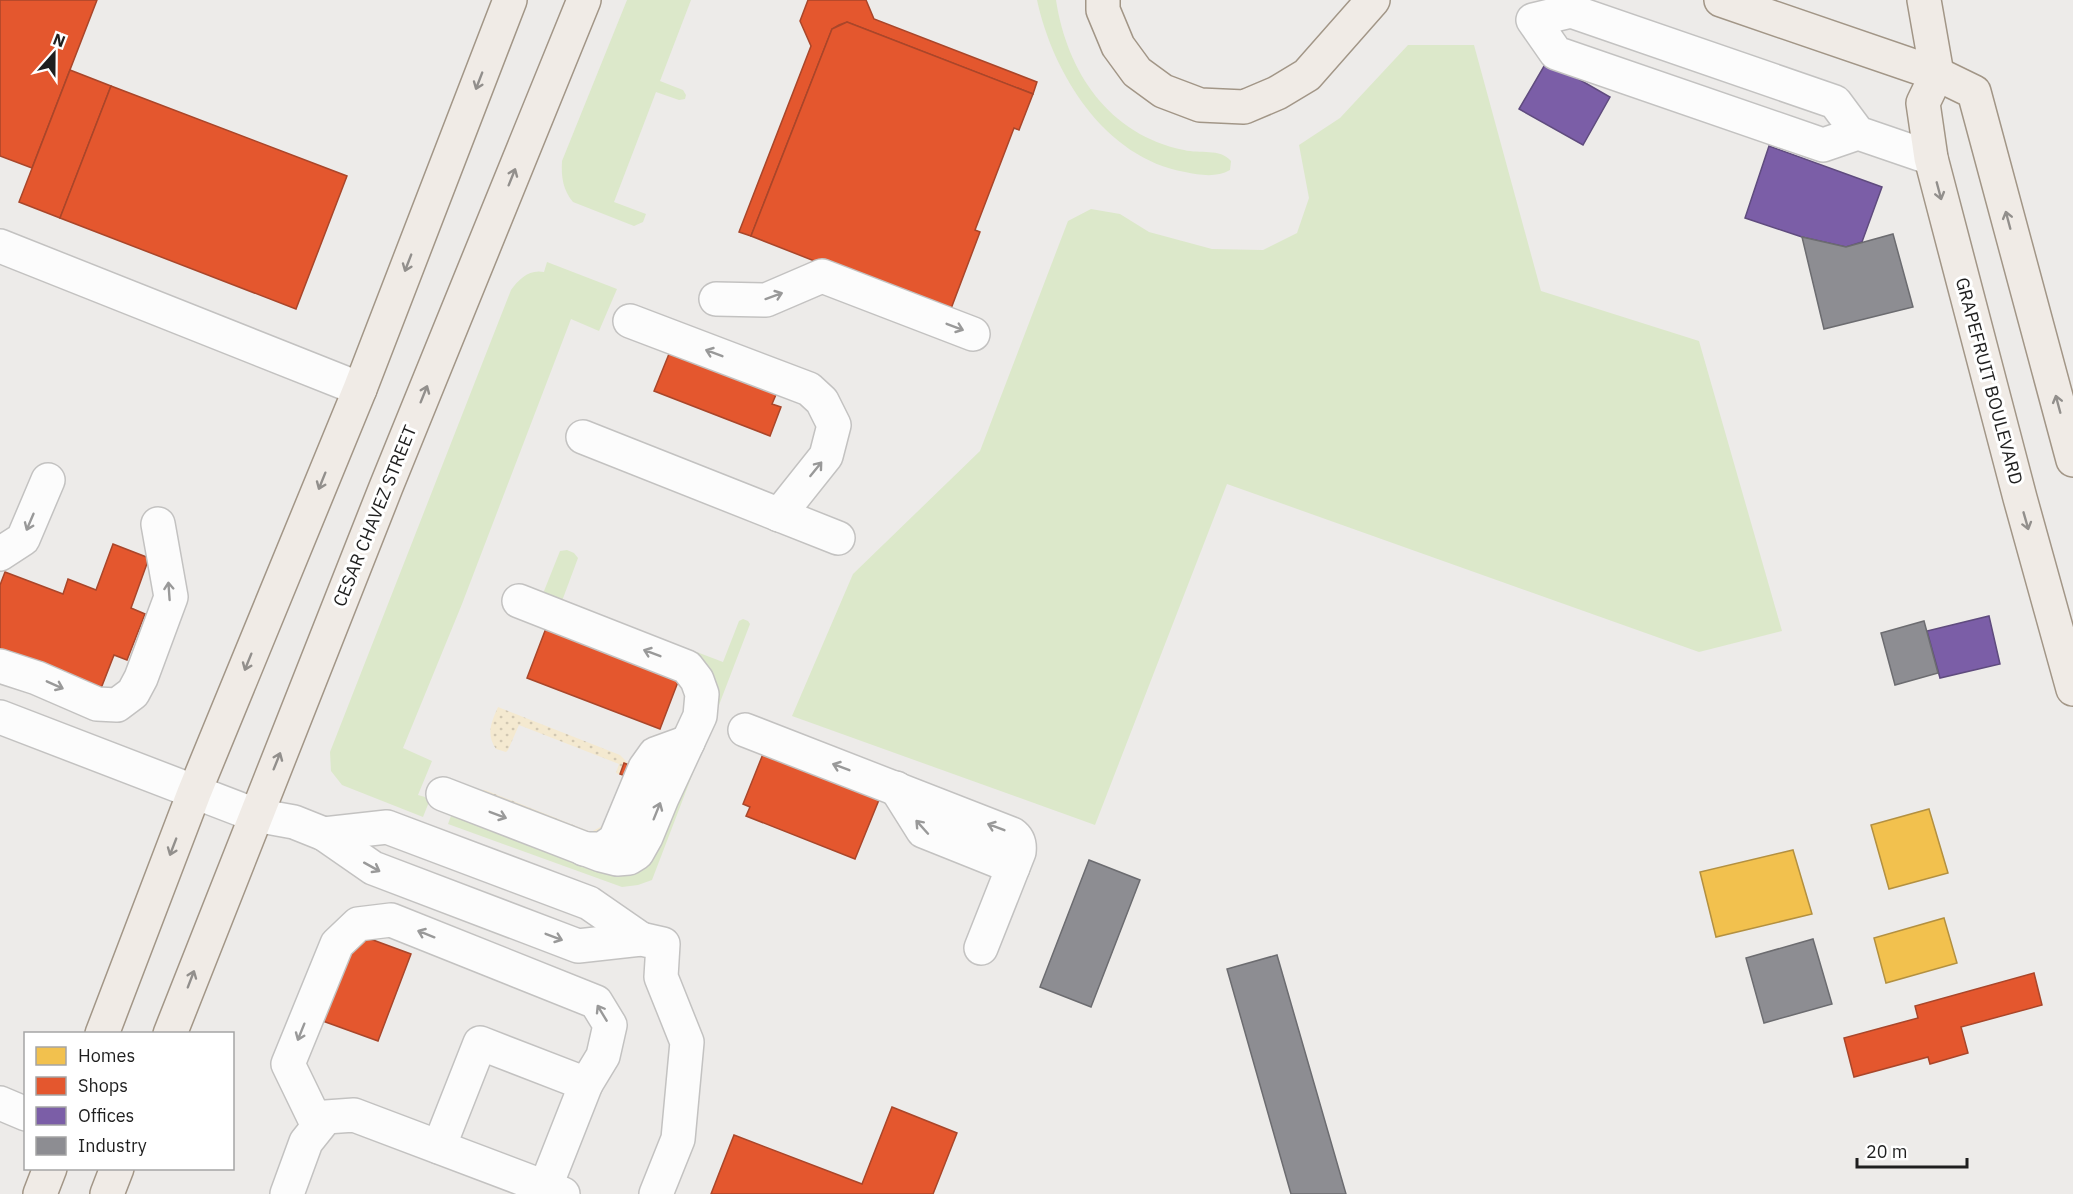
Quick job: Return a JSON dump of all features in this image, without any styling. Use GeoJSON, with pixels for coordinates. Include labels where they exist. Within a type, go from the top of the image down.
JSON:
{"type":"FeatureCollection","features":[{"type":"Feature","properties":{"kind":"main road"},"geometry":{"type":"LineString","coordinates":[[103,1032],[194,793],[360,389],[510,0]]}},
{"type":"Feature","properties":{"kind":"main road","name":"CESAR CHAVEZ STREET"},"geometry":{"type":"LineString","coordinates":[[171,1032],[255,815],[584,0]]}},
{"type":"Feature","properties":{"kind":"main road"},"geometry":{"type":"LineString","coordinates":[[1103,0],[1103,10],[1118,46],[1137,72],[1163,91],[1200,105],[1244,107],[1277,93],[1307,75],[1373,0]]}},
{"type":"Feature","properties":{"kind":"main road"},"geometry":{"type":"LineString","coordinates":[[1721,0],[1937,74],[1974,92],[2073,460]]}},
{"type":"Feature","properties":{"kind":"main road"},"geometry":{"type":"LineString","coordinates":[[1924,0],[1937,74]]}},
{"type":"Feature","properties":{"kind":"main road","name":"GRAPEFRUIT BOULEVARD"},"geometry":{"type":"LineString","coordinates":[[1937,74],[1923,103],[1931,158],[2020,498],[2073,689]]}},
{"type":"Feature","properties":{"kind":"main road"},"geometry":{"type":"LineString","coordinates":[[40,1194],[49,1170]]}},
{"type":"Feature","properties":{"kind":"main road"},"geometry":{"type":"LineString","coordinates":[[107,1194],[116,1170]]}},
{"type":"Feature","properties":{"kind":"lane"},"geometry":{"type":"LineString","coordinates":[[1858,133],[1823,145],[1597,68],[1556,53],[1533,20],[1571,11],[1835,102],[1858,133],[1931,158]]}},
{"type":"Feature","properties":{"kind":"lane"},"geometry":{"type":"LineString","coordinates":[[0,246],[360,389]]}},
{"type":"Feature","properties":{"kind":"lane"},"geometry":{"type":"LineString","coordinates":[[716,299],[766,300],[822,276],[973,334]]}},
{"type":"Feature","properties":{"kind":"lane"},"geometry":{"type":"LineString","coordinates":[[630,321],[809,389],[822,401],[834,425],[826,456],[779,514]]}},
{"type":"Feature","properties":{"kind":"lane"},"geometry":{"type":"LineString","coordinates":[[583,437],[838,538]]}},
{"type":"Feature","properties":{"kind":"lane"},"geometry":{"type":"LineString","coordinates":[[0,554],[23,539],[48,480]]}},
{"type":"Feature","properties":{"kind":"lane"},"geometry":{"type":"LineString","coordinates":[[0,666],[38,678],[97,704],[117,705],[133,693],[141,678],[171,597],[158,524]]}},
{"type":"Feature","properties":{"kind":"lane"},"geometry":{"type":"LineString","coordinates":[[443,794],[584,849],[617,859],[629,858],[637,853],[646,837],[700,716],[702,694],[697,680],[687,667],[519,601]]}},
{"type":"Feature","properties":{"kind":"lane"},"geometry":{"type":"LineString","coordinates":[[0,717],[255,815],[294,822],[324,834],[373,868],[578,946],[641,939],[663,944],[661,976],[687,1042],[678,1139],[656,1194]]}},
{"type":"Feature","properties":{"kind":"lane"},"geometry":{"type":"LineString","coordinates":[[745,730],[1018,838],[1020,845],[1013,867],[981,948]]}},
{"type":"Feature","properties":{"kind":"lane"},"geometry":{"type":"LineString","coordinates":[[324,834],[387,827],[589,903],[641,939]]}},
{"type":"Feature","properties":{"kind":"lane"},"geometry":{"type":"LineString","coordinates":[[287,1194],[306,1142],[318,1126],[326,1117],[354,1115],[554,1191],[586,1084],[603,1056],[610,1025],[596,1002],[391,920],[358,924],[337,944],[288,1064],[318,1126]]}},
{"type":"Feature","properties":{"kind":"lane"},"geometry":{"type":"LineString","coordinates":[[439,1147],[480,1043],[586,1084]]}},
{"type":"Feature","properties":{"kind":"lane"},"geometry":{"type":"LineString","coordinates":[[0,1103],[24,1112]]}},
{"type":"Feature","properties":{"kind":"green space"},"geometry":{"type":"Polygon","coordinates":[[[627,0],[691,0],[660,81],[683,90],[686,95],[685,99],[679,100],[656,92],[614,202],[646,214],[643,222],[634,226],[573,202],[563,183],[562,172],[562,161],[627,0]]]}},
{"type":"Feature","properties":{"kind":"green space"},"geometry":{"type":"Polygon","coordinates":[[[1037,0],[1056,0],[1070,52],[1096,96],[1113,115],[1134,130],[1157,142],[1184,150],[1221,154],[1231,161],[1230,170],[1214,175],[1202,175],[1156,164],[1130,150],[1107,131],[1087,109],[1070,83],[1056,56],[1037,0]]]}},
{"type":"Feature","properties":{"kind":"green space"},"geometry":{"type":"Polygon","coordinates":[[[1408,45],[1474,45],[1541,291],[1699,341],[1782,631],[1699,652],[1227,484],[1095,825],[792,716],[853,574],[980,451],[1068,221],[1091,209],[1120,214],[1149,232],[1212,249],[1263,250],[1297,233],[1309,198],[1299,145],[1340,118],[1408,45]]]}},
{"type":"Feature","properties":{"kind":"green space"},"geometry":{"type":"Polygon","coordinates":[[[547,262],[617,289],[599,331],[571,319],[462,604],[403,748],[432,761],[418,795],[425,797],[429,802],[423,817],[342,785],[331,771],[330,752],[511,290],[525,276],[534,272],[544,272],[547,262]]]}},
{"type":"Feature","properties":{"kind":"green space"},"geometry":{"type":"Polygon","coordinates":[[[567,550],[578,558],[562,601],[723,662],[739,621],[743,619],[750,624],[652,880],[638,885],[622,887],[448,824],[452,813],[590,862],[713,698],[540,601],[560,551],[567,550]]]}},
{"type":"Feature","properties":{"kind":"sand"},"geometry":{"type":"Polygon","coordinates":[[[498,707],[620,755],[634,769],[613,825],[594,839],[481,794],[482,790],[485,790],[591,832],[604,825],[623,776],[616,773],[619,764],[519,725],[508,750],[506,752],[496,749],[490,733],[498,707]]]}},
{"type":"Feature","properties":{"kind":"building: Homes"},"geometry":{"type":"Polygon","coordinates":[[[1929,809],[1948,873],[1889,889],[1871,825],[1929,809]]]}},
{"type":"Feature","properties":{"kind":"building: Homes"},"geometry":{"type":"Polygon","coordinates":[[[1793,850],[1812,914],[1716,937],[1700,872],[1793,850]]]}},
{"type":"Feature","properties":{"kind":"building: Homes"},"geometry":{"type":"Polygon","coordinates":[[[1944,918],[1957,963],[1886,983],[1874,938],[1944,918]]]}},
{"type":"Feature","properties":{"kind":"building: Shops"},"geometry":{"type":"Polygon","coordinates":[[[0,0],[97,0],[32,168],[0,156],[0,0]]]}},
{"type":"Feature","properties":{"kind":"building: Shops"},"geometry":{"type":"Polygon","coordinates":[[[808,0],[866,0],[874,19],[1037,82],[1033,94],[847,22],[839,25],[832,29],[751,236],[739,232],[811,46],[800,21],[808,0]]]}},
{"type":"Feature","properties":{"kind":"building: Shops"},"geometry":{"type":"Polygon","coordinates":[[[847,22],[1033,94],[1019,130],[1014,128],[975,230],[980,232],[949,314],[751,236],[832,29],[847,22]]]}},
{"type":"Feature","properties":{"kind":"building: Shops"},"geometry":{"type":"Polygon","coordinates":[[[70,70],[111,86],[60,218],[19,202],[70,70]]]}},
{"type":"Feature","properties":{"kind":"building: Shops"},"geometry":{"type":"Polygon","coordinates":[[[111,86],[347,176],[296,309],[60,218],[111,86]]]}},
{"type":"Feature","properties":{"kind":"building: Shops"},"geometry":{"type":"Polygon","coordinates":[[[671,349],[778,390],[772,404],[781,407],[770,436],[654,391],[671,349]]]}},
{"type":"Feature","properties":{"kind":"building: Shops"},"geometry":{"type":"Polygon","coordinates":[[[113,544],[149,558],[131,608],[145,614],[127,660],[114,655],[100,691],[0,653],[0,585],[5,572],[63,594],[68,579],[96,590],[113,544]]]}},
{"type":"Feature","properties":{"kind":"building: Shops"},"geometry":{"type":"Polygon","coordinates":[[[548,623],[681,674],[660,729],[527,678],[548,623]]]}},
{"type":"Feature","properties":{"kind":"building: Shops"},"geometry":{"type":"Polygon","coordinates":[[[765,749],[883,790],[855,859],[746,816],[750,807],[743,804],[765,749]]]}},
{"type":"Feature","properties":{"kind":"building: Shops"},"geometry":{"type":"Polygon","coordinates":[[[624,763],[639,769],[635,779],[620,774],[624,763]]]}},
{"type":"Feature","properties":{"kind":"building: Shops"},"geometry":{"type":"Polygon","coordinates":[[[354,933],[411,954],[378,1041],[320,1020],[354,933]]]}},
{"type":"Feature","properties":{"kind":"building: Shops"},"geometry":{"type":"Polygon","coordinates":[[[2034,973],[2042,1005],[1961,1027],[1968,1053],[1930,1064],[1928,1057],[1854,1077],[1844,1038],[1918,1018],[1915,1006],[2034,973]]]}},
{"type":"Feature","properties":{"kind":"building: Shops"},"geometry":{"type":"Polygon","coordinates":[[[892,1107],[957,1133],[933,1194],[711,1194],[734,1135],[862,1184],[892,1107]]]}},
{"type":"Feature","properties":{"kind":"building: Offices"},"geometry":{"type":"Polygon","coordinates":[[[1547,61],[1610,97],[1583,145],[1519,109],[1547,61]]]}},
{"type":"Feature","properties":{"kind":"building: Offices"},"geometry":{"type":"Polygon","coordinates":[[[1769,146],[1882,187],[1862,242],[1846,247],[1802,237],[1745,218],[1769,146]]]}},
{"type":"Feature","properties":{"kind":"building: Offices"},"geometry":{"type":"Polygon","coordinates":[[[1989,616],[2000,664],[1940,678],[1927,631],[1989,616]]]}},
{"type":"Feature","properties":{"kind":"building: Industry"},"geometry":{"type":"Polygon","coordinates":[[[1893,234],[1913,307],[1824,329],[1802,237],[1846,247],[1893,234]]]}},
{"type":"Feature","properties":{"kind":"building: Industry"},"geometry":{"type":"Polygon","coordinates":[[[1924,621],[1938,673],[1895,685],[1881,633],[1924,621]]]}},
{"type":"Feature","properties":{"kind":"building: Industry"},"geometry":{"type":"Polygon","coordinates":[[[1089,860],[1140,880],[1091,1007],[1040,987],[1089,860]]]}},
{"type":"Feature","properties":{"kind":"building: Industry"},"geometry":{"type":"Polygon","coordinates":[[[1813,939],[1832,1004],[1764,1023],[1746,958],[1813,939]]]}},
{"type":"Feature","properties":{"kind":"building: Industry"},"geometry":{"type":"Polygon","coordinates":[[[1277,955],[1346,1194],[1291,1194],[1227,969],[1277,955]]]}}]}
